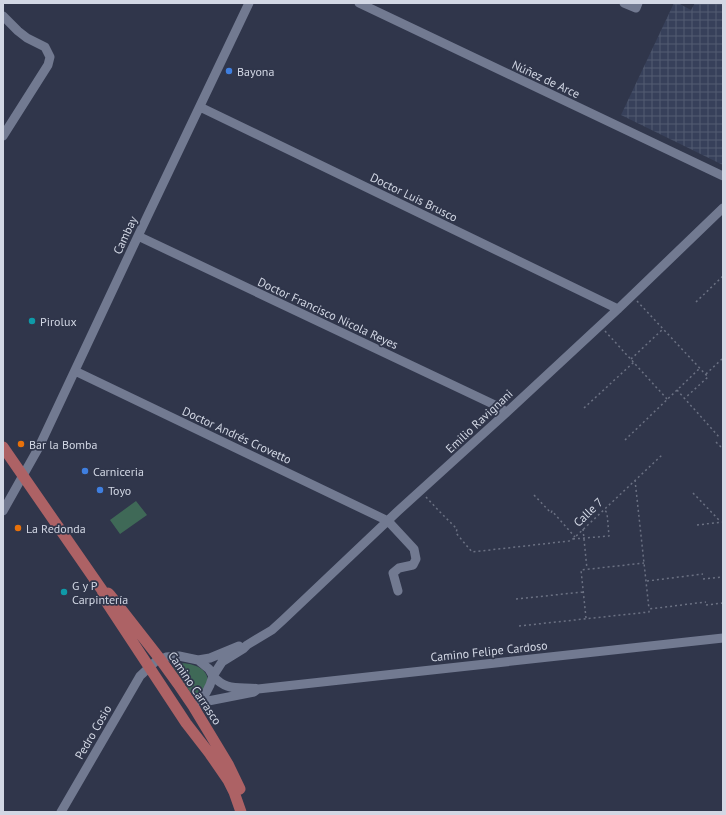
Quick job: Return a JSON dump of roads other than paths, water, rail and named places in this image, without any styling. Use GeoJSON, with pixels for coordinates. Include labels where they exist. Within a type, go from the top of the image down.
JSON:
{"type":"FeatureCollection","features":[{"type":"Feature","properties":{"kind":"main road","name":"Camino Carrasco"},"geometry":{"type":"LineString","coordinates":[[3,447],[102,590],[105,600],[186,723],[228,780],[241,812]]}},
{"type":"Feature","properties":{"kind":"main road","name":"Camino Carrasco"},"geometry":{"type":"LineString","coordinates":[[102,590],[110,595],[195,704],[239,785],[248,812]]}},
{"type":"Feature","properties":{"kind":"main road"},"geometry":{"type":"LineString","coordinates":[[149,666],[182,702],[188,705],[195,704]]}},
{"type":"Feature","properties":{"kind":"street","name":"Cambay"},"geometry":{"type":"LineString","coordinates":[[3,511],[39,447],[249,3]]}},
{"type":"Feature","properties":{"kind":"street","name":"Núñez de Arce"},"geometry":{"type":"LineString","coordinates":[[359,3],[723,176]]}},
{"type":"Feature","properties":{"kind":"street"},"geometry":{"type":"LineString","coordinates":[[624,3],[636,8],[638,3]]}},
{"type":"Feature","properties":{"kind":"street"},"geometry":{"type":"LineString","coordinates":[[3,16],[27,38],[45,47],[50,57],[48,65],[3,136]]}},
{"type":"Feature","properties":{"kind":"street","name":"Doctor Luis Brusco"},"geometry":{"type":"LineString","coordinates":[[200,107],[618,309]]}},
{"type":"Feature","properties":{"kind":"street","name":"Emilio Ravignani"},"geometry":{"type":"LineString","coordinates":[[195,704],[208,688],[213,676],[222,662],[272,630],[388,520],[600,326],[723,208]]}},
{"type":"Feature","properties":{"kind":"street","name":"Doctor Francisco Nicola Reyes"},"geometry":{"type":"LineString","coordinates":[[138,236],[497,406],[506,413]]}},
{"type":"Feature","properties":{"kind":"street","name":"Doctor Andrés Crovetto"},"geometry":{"type":"LineString","coordinates":[[75,372],[388,520]]}},
{"type":"Feature","properties":{"kind":"street"},"geometry":{"type":"LineString","coordinates":[[388,520],[414,549],[416,559],[413,565],[399,568],[393,573],[398,591]]}},
{"type":"Feature","properties":{"kind":"street","name":"Camino Felipe Cardoso"},"geometry":{"type":"LineString","coordinates":[[213,676],[224,686],[258,689],[723,638]]}},
{"type":"Feature","properties":{"kind":"street","name":"Emilio Ravignani"},"geometry":{"type":"LineString","coordinates":[[149,666],[166,657],[179,656],[198,660],[210,658],[242,645],[247,645]]}},
{"type":"Feature","properties":{"kind":"street"},"geometry":{"type":"LineString","coordinates":[[198,660],[209,669],[213,676]]}},
{"type":"Feature","properties":{"kind":"street","name":"Pedro Cosio"},"geometry":{"type":"LineString","coordinates":[[61,812],[140,676],[149,666]]}},
{"type":"Feature","properties":{"kind":"street","name":"Camino Felipe Cardoso"},"geometry":{"type":"LineString","coordinates":[[195,704],[254,692],[258,689]]}},
{"type":"Feature","properties":{"kind":"place","name":"Bayona"},"geometry":{"type":"Point","coordinates":[229,71]}},
{"type":"Feature","properties":{"kind":"place","name":"Pirolux"},"geometry":{"type":"Point","coordinates":[32,321]}},
{"type":"Feature","properties":{"kind":"place","name":"Bar la Bomba"},"geometry":{"type":"Point","coordinates":[21,444]}},
{"type":"Feature","properties":{"kind":"place","name":"Carniceria"},"geometry":{"type":"Point","coordinates":[85,471]}},
{"type":"Feature","properties":{"kind":"place","name":"Toyo"},"geometry":{"type":"Point","coordinates":[100,490]}},
{"type":"Feature","properties":{"kind":"place","name":"La Redonda"},"geometry":{"type":"Point","coordinates":[18,528]}},
{"type":"Feature","properties":{"kind":"place","name":"G y P Carpintería"},"geometry":{"type":"Point","coordinates":[64,592]}}]}
